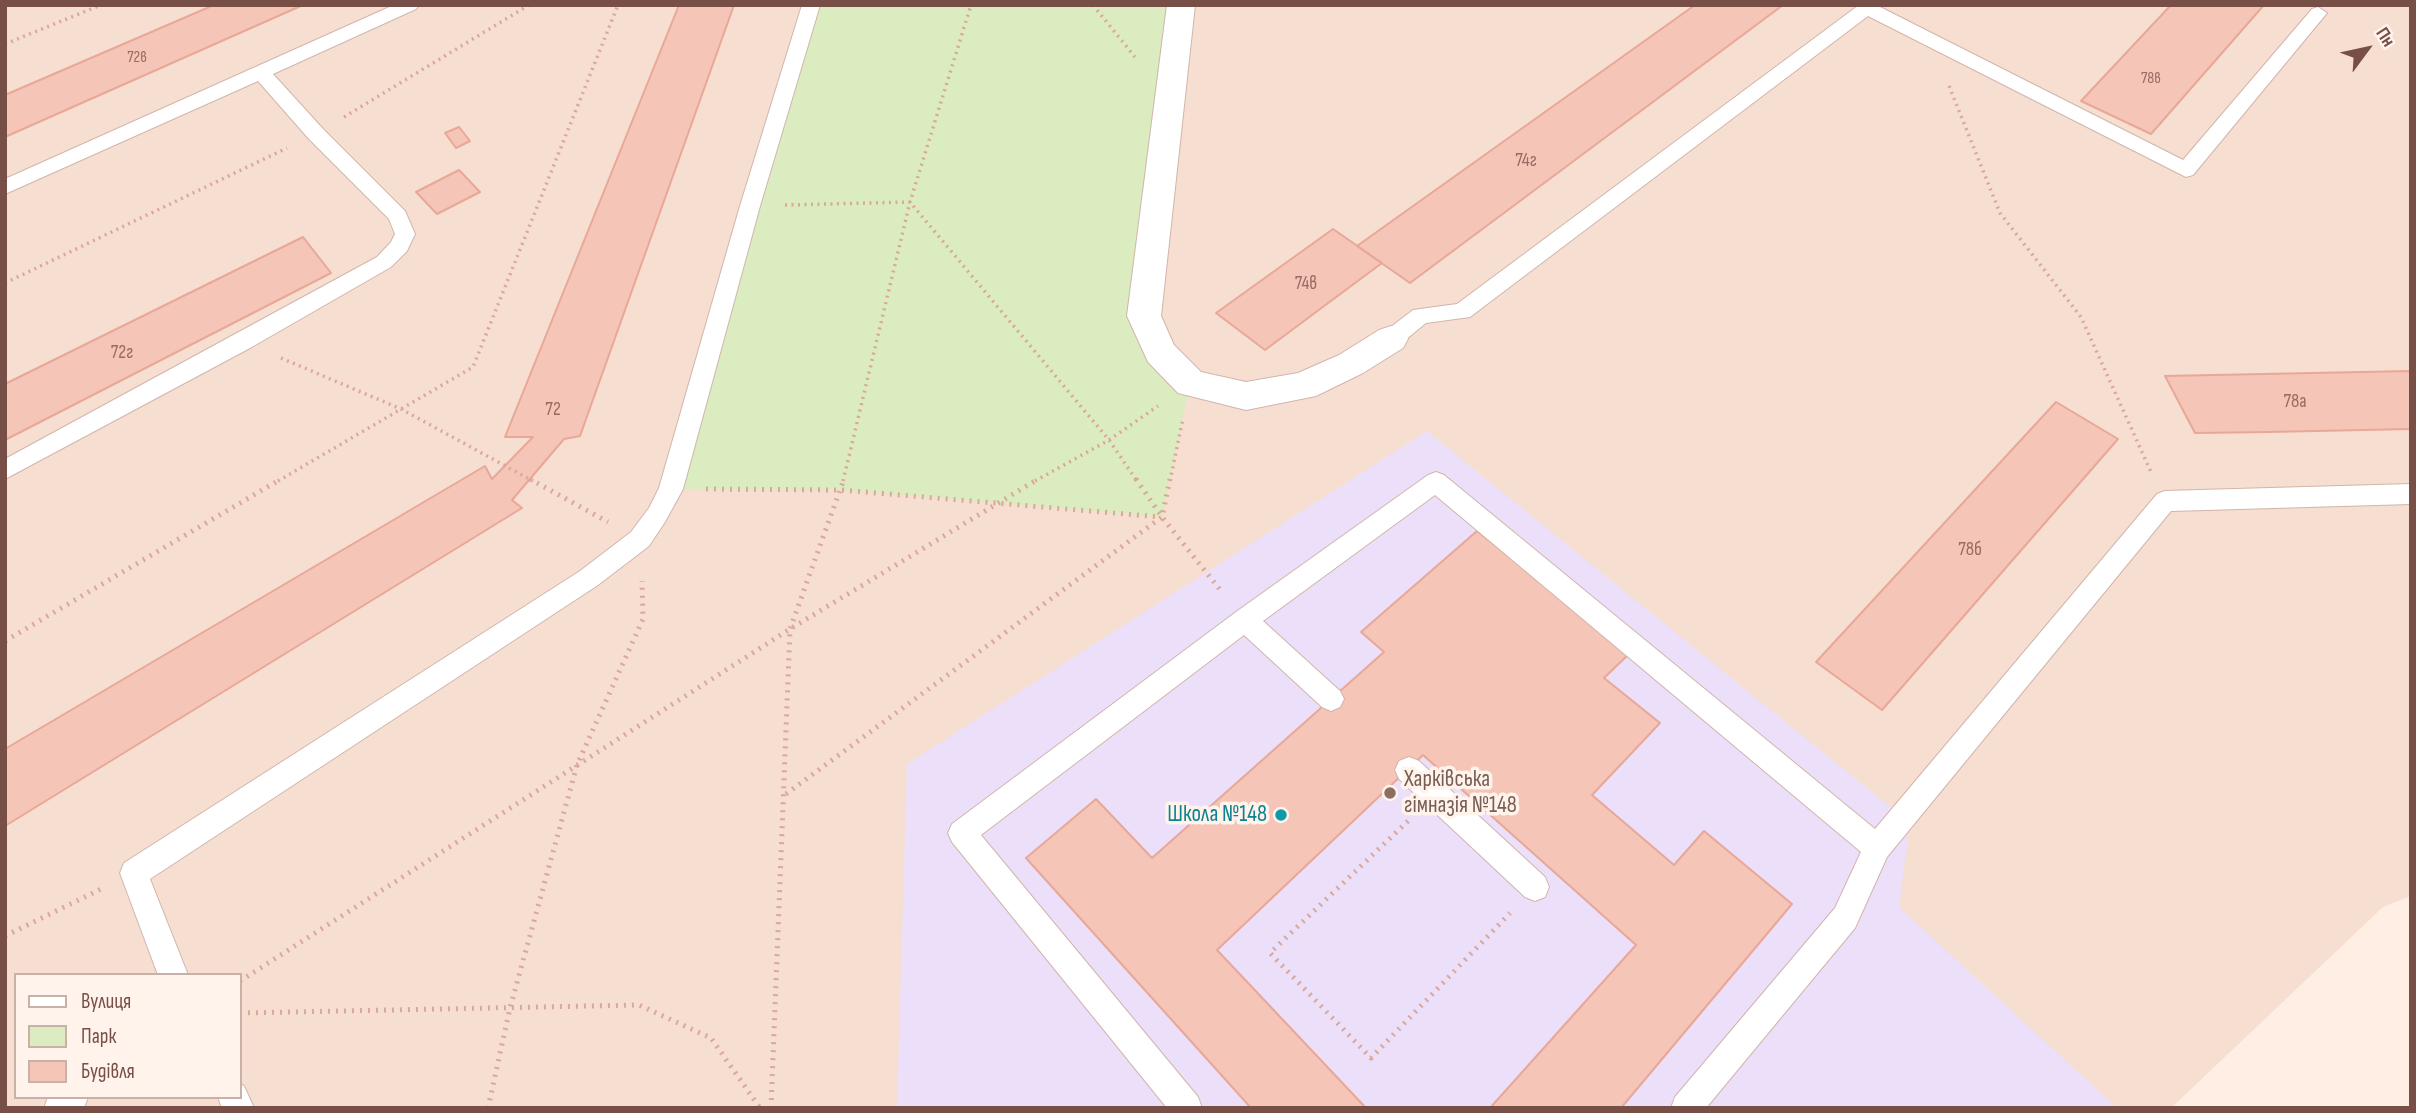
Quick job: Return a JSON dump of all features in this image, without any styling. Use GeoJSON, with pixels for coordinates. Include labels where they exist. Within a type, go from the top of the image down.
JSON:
{"type":"FeatureCollection","features":[{"type":"Feature","properties":{"kind":"street"},"geometry":{"type":"LineString","coordinates":[[1181,5],[1144,316],[1160,353],[1190,383],[1246,396],[1304,386],[1351,364],[1391,339]]}},
{"type":"Feature","properties":{"kind":"lane"},"geometry":{"type":"LineString","coordinates":[[5,187],[410,5]]}},
{"type":"Feature","properties":{"kind":"lane"},"geometry":{"type":"LineString","coordinates":[[172,973],[134,873],[589,578],[640,539],[657,514],[671,489],[750,206],[811,5]]}},
{"type":"Feature","properties":{"kind":"lane"},"geometry":{"type":"LineString","coordinates":[[1391,339],[1421,316],[1462,311],[1867,8],[2186,170],[2318,13]]}},
{"type":"Feature","properties":{"kind":"lane"},"geometry":{"type":"LineString","coordinates":[[5,470],[243,342],[384,262],[400,246],[405,234],[398,216],[316,134],[261,72]]}},
{"type":"Feature","properties":{"kind":"lane"},"geometry":{"type":"LineString","coordinates":[[1186,1108],[961,833],[1245,620],[1437,482],[1877,848]]}},
{"type":"Feature","properties":{"kind":"lane"},"geometry":{"type":"LineString","coordinates":[[1686,1108],[1845,918],[1877,848],[2165,501],[2411,494]]}},
{"type":"Feature","properties":{"kind":"lane"},"geometry":{"type":"LineString","coordinates":[[1245,620],[1331,699]]}},
{"type":"Feature","properties":{"kind":"lane"},"geometry":{"type":"LineString","coordinates":[[1409,770],[1535,887]]}},
{"type":"Feature","properties":{"kind":"path"},"geometry":{"type":"LineString","coordinates":[[5,44],[101,5]]}},
{"type":"Feature","properties":{"kind":"path"},"geometry":{"type":"LineString","coordinates":[[5,283],[316,134],[529,5]]}},
{"type":"Feature","properties":{"kind":"path"},"geometry":{"type":"LineString","coordinates":[[5,641],[472,367],[618,5]]}},
{"type":"Feature","properties":{"kind":"path"},"geometry":{"type":"LineString","coordinates":[[771,1108],[790,629],[841,490],[909,202],[971,5]]}},
{"type":"Feature","properties":{"kind":"path"},"geometry":{"type":"LineString","coordinates":[[1093,5],[1171,101]]}},
{"type":"Feature","properties":{"kind":"path"},"geometry":{"type":"LineString","coordinates":[[1930,40],[2000,213],[2081,317],[2165,501]]}},
{"type":"Feature","properties":{"kind":"path"},"geometry":{"type":"LineString","coordinates":[[750,206],[909,202]]}},
{"type":"Feature","properties":{"kind":"path"},"geometry":{"type":"LineString","coordinates":[[909,202],[1109,440],[1162,517],[1245,620]]}},
{"type":"Feature","properties":{"kind":"path"},"geometry":{"type":"LineString","coordinates":[[243,342],[401,409],[640,539],[643,619],[577,765],[510,1007],[488,1108]]}},
{"type":"Feature","properties":{"kind":"path"},"geometry":{"type":"LineString","coordinates":[[242,980],[790,629],[995,503],[1109,440],[1190,383]]}},
{"type":"Feature","properties":{"kind":"path"},"geometry":{"type":"LineString","coordinates":[[785,794],[1162,517],[1190,383]]}},
{"type":"Feature","properties":{"kind":"path"},"geometry":{"type":"LineString","coordinates":[[671,489],[841,490],[1162,517]]}},
{"type":"Feature","properties":{"kind":"path"},"geometry":{"type":"LineString","coordinates":[[1436,795],[1270,953],[1371,1058],[1535,887]]}},
{"type":"Feature","properties":{"kind":"path"},"geometry":{"type":"LineString","coordinates":[[5,936],[134,873]]}},
{"type":"Feature","properties":{"kind":"path"},"geometry":{"type":"LineString","coordinates":[[242,1013],[639,1005],[711,1038],[760,1108]]}},
{"type":"Feature","properties":{"kind":"shaded area"},"geometry":{"type":"Polygon","coordinates":[[[5,5],[2411,5],[2411,896],[2383,907],[2171,1108],[5,1108],[5,5]]]}},
{"type":"Feature","properties":{"kind":"shaded area","name":"Харківська гімназія №148"},"geometry":{"type":"Polygon","coordinates":[[[1427,431],[1910,823],[1899,907],[2117,1108],[897,1108],[907,764],[1427,431]]]}},
{"type":"Feature","properties":{"kind":"green space"},"geometry":{"type":"Polygon","coordinates":[[[811,5],[1181,5],[1144,316],[1190,383],[1162,517],[841,490],[671,489],[811,5]]]}},
{"type":"Feature","properties":{"kind":"building"},"geometry":{"type":"Polygon","coordinates":[[[214,5],[303,5],[5,137],[5,95],[214,5]]]}},
{"type":"Feature","properties":{"kind":"building"},"geometry":{"type":"Polygon","coordinates":[[[679,5],[734,5],[580,436],[564,439],[512,500],[522,508],[5,826],[5,749],[485,466],[492,479],[533,437],[505,437],[679,5]]]}},
{"type":"Feature","properties":{"kind":"building"},"geometry":{"type":"Polygon","coordinates":[[[1695,5],[1783,5],[1410,283],[1357,246],[1695,5]]]}},
{"type":"Feature","properties":{"kind":"building"},"geometry":{"type":"Polygon","coordinates":[[[2171,5],[2264,5],[2151,134],[2081,101],[2171,5]]]}},
{"type":"Feature","properties":{"kind":"building"},"geometry":{"type":"Polygon","coordinates":[[[459,127],[470,141],[456,148],[445,133],[459,127]]]}},
{"type":"Feature","properties":{"kind":"building"},"geometry":{"type":"Polygon","coordinates":[[[459,170],[480,192],[437,214],[416,192],[459,170]]]}},
{"type":"Feature","properties":{"kind":"building"},"geometry":{"type":"Polygon","coordinates":[[[1333,229],[1382,263],[1265,350],[1216,313],[1333,229]]]}},
{"type":"Feature","properties":{"kind":"building"},"geometry":{"type":"Polygon","coordinates":[[[303,237],[331,273],[5,440],[5,384],[303,237]]]}},
{"type":"Feature","properties":{"kind":"building"},"geometry":{"type":"Polygon","coordinates":[[[2411,371],[2411,429],[2268,432],[2195,433],[2165,376],[2411,371]]]}},
{"type":"Feature","properties":{"kind":"building"},"geometry":{"type":"Polygon","coordinates":[[[2056,402],[2118,439],[1882,710],[1816,662],[2056,402]]]}},
{"type":"Feature","properties":{"kind":"building","name":"Школа №148"},"geometry":{"type":"Polygon","coordinates":[[[1477,531],[1631,652],[1604,678],[1660,723],[1592,795],[1674,865],[1704,831],[1792,904],[1621,1108],[1490,1108],[1636,945],[1423,755],[1217,950],[1366,1108],[1251,1108],[1026,858],[1096,799],[1152,858],[1384,652],[1361,632],[1477,531]]]}},
{"type":"Feature","properties":{"kind":"place","name":"Харківська гімназія №148"},"geometry":{"type":"Point","coordinates":[1390,793]}},
{"type":"Feature","properties":{"kind":"place","name":"Школа №148"},"geometry":{"type":"Point","coordinates":[1281,815]}}]}
